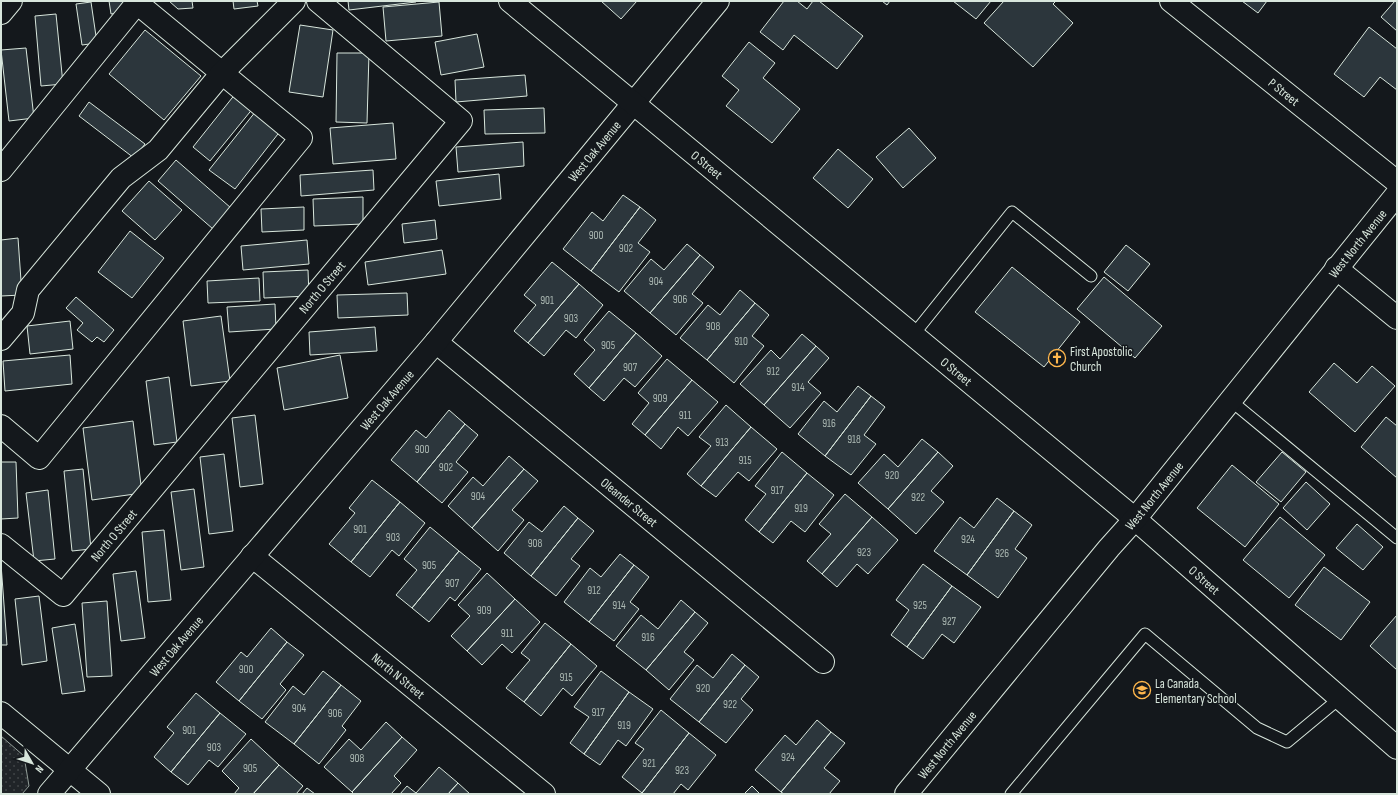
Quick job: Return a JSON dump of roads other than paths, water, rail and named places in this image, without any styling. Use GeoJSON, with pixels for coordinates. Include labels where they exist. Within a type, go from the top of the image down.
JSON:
{"type":"FeatureCollection","features":[{"type":"Feature","properties":{"kind":"street"},"geometry":{"type":"LineString","coordinates":[[1,13],[11,1]]}},
{"type":"Feature","properties":{"kind":"street"},"geometry":{"type":"LineString","coordinates":[[1,340],[23,313],[28,290],[110,190],[121,178],[158,150],[222,73],[294,1]]}},
{"type":"Feature","properties":{"kind":"street","name":"North O Street"},"geometry":{"type":"LineString","coordinates":[[1,545],[62,595],[461,121],[318,1]]}},
{"type":"Feature","properties":{"kind":"street","name":"O Street"},"geometry":{"type":"LineString","coordinates":[[510,1],[914,334],[1135,519],[1397,748]]}},
{"type":"Feature","properties":{"kind":"street","name":"West Oak Avenue"},"geometry":{"type":"LineString","coordinates":[[49,794],[436,342],[718,1]]}},
{"type":"Feature","properties":{"kind":"street","name":"P Street"},"geometry":{"type":"LineString","coordinates":[[1171,1],[1397,182]]}},
{"type":"Feature","properties":{"kind":"street"},"geometry":{"type":"LineString","coordinates":[[1,170],[137,3],[301,138],[40,458],[1,426]]}},
{"type":"Feature","properties":{"kind":"street","name":"West North Avenue"},"geometry":{"type":"LineString","coordinates":[[906,794],[1109,548],[1135,519],[1397,194]]}},
{"type":"Feature","properties":{"kind":"street"},"geometry":{"type":"LineString","coordinates":[[1336,268],[1397,318]]}},
{"type":"Feature","properties":{"kind":"street","name":"Oleander Street"},"geometry":{"type":"LineString","coordinates":[[436,342],[823,662]]}},
{"type":"Feature","properties":{"kind":"street","name":"North N Street"},"geometry":{"type":"LineString","coordinates":[[252,556],[544,794]]}},
{"type":"Feature","properties":{"kind":"street"},"geometry":{"type":"LineString","coordinates":[[1,713],[99,794]]}},
{"type":"Feature","properties":{"kind":"lane"},"geometry":{"type":"LineString","coordinates":[[914,334],[1012,212],[1091,276]]}},
{"type":"Feature","properties":{"kind":"lane"},"geometry":{"type":"LineString","coordinates":[[1230,400],[1397,538]]}},
{"type":"Feature","properties":{"kind":"lane"},"geometry":{"type":"LineString","coordinates":[[1011,794],[1145,634],[1257,728],[1287,742],[1340,698]]}},
{"type":"Feature","properties":{"kind":"place","name":"First Apostolic Church"},"geometry":{"type":"Point","coordinates":[1057,358]}},
{"type":"Feature","properties":{"kind":"place","name":"La Canada Elementary School"},"geometry":{"type":"Point","coordinates":[1142,690]}}]}
